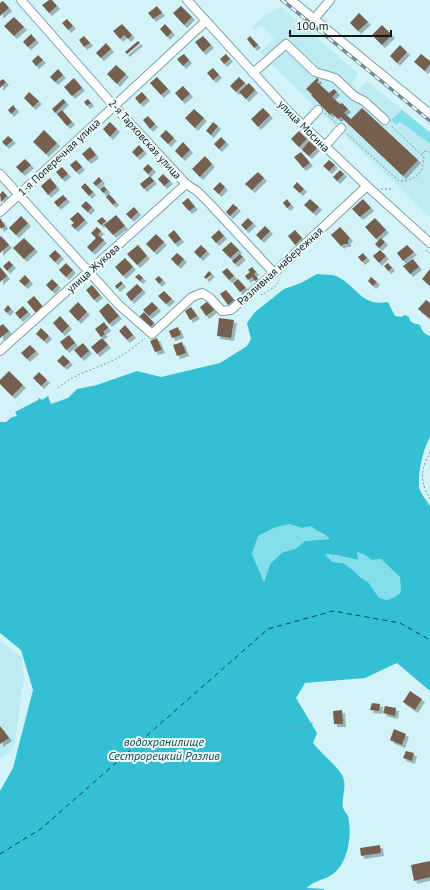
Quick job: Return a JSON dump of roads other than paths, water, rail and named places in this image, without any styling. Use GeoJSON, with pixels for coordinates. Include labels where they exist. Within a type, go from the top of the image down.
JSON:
{"type":"FeatureCollection","features":[{"type":"Feature","properties":{"kind":"street","name":"2-я Тарховская улица"},"geometry":{"type":"LineString","coordinates":[[21,0],[114,106],[186,184],[197,191],[211,205],[274,273]]}},
{"type":"Feature","properties":{"kind":"street","name":"улица Мосина"},"geometry":{"type":"LineString","coordinates":[[186,0],[303,126],[430,243]]}},
{"type":"Feature","properties":{"kind":"street"},"geometry":{"type":"LineString","coordinates":[[291,0],[430,114]]}},
{"type":"Feature","properties":{"kind":"street"},"geometry":{"type":"LineString","coordinates":[[314,18],[330,0]]}},
{"type":"Feature","properties":{"kind":"street","name":"1-я Поперечная улица"},"geometry":{"type":"LineString","coordinates":[[0,212],[206,21]]}},
{"type":"Feature","properties":{"kind":"street"},"geometry":{"type":"LineString","coordinates":[[253,73],[286,44],[315,72],[335,78],[354,96],[364,101],[385,120]]}},
{"type":"Feature","properties":{"kind":"street"},"geometry":{"type":"LineString","coordinates":[[303,126],[319,110]]}},
{"type":"Feature","properties":{"kind":"street"},"geometry":{"type":"LineString","coordinates":[[325,146],[341,128]]}},
{"type":"Feature","properties":{"kind":"street"},"geometry":{"type":"LineString","coordinates":[[0,174],[89,272]]}},
{"type":"Feature","properties":{"kind":"street","name":"улица Жукова"},"geometry":{"type":"LineString","coordinates":[[0,351],[186,184]]}},
{"type":"Feature","properties":{"kind":"street","name":"Разливная набережная"},"geometry":{"type":"LineString","coordinates":[[89,272],[119,305],[152,334],[192,297],[202,294],[210,298],[222,311],[231,310],[274,273],[367,186]]}},
{"type":"Feature","properties":{"kind":"water","name":"водохранилище Сестрорецкий Разлив"},"geometry":{"type":"Polygon","coordinates":[[[317,274],[336,276],[343,280],[365,299],[379,303],[388,302],[395,316],[401,317],[405,315],[409,317],[412,322],[420,325],[424,332],[430,336],[430,437],[423,454],[420,468],[419,487],[430,506],[430,691],[397,663],[365,678],[305,683],[296,698],[317,733],[313,743],[340,771],[344,779],[343,808],[348,816],[350,829],[349,844],[345,858],[335,873],[310,885],[307,888],[324,890],[0,890],[0,791],[13,768],[33,690],[21,650],[0,633],[0,422],[6,422],[12,417],[17,416],[15,412],[38,400],[39,398],[42,400],[48,396],[51,404],[68,398],[77,389],[97,385],[137,371],[161,377],[220,363],[247,346],[251,339],[247,323],[255,312],[284,289],[301,283],[317,274]],[[289,524],[274,528],[258,536],[252,554],[264,582],[270,564],[283,552],[295,549],[305,541],[330,539],[311,526],[302,528],[289,524]],[[357,552],[358,560],[325,554],[332,562],[343,563],[368,582],[379,598],[387,600],[395,597],[401,592],[400,577],[381,559],[372,560],[357,552]]]}},
{"type":"Feature","properties":{"kind":"railway"},"geometry":{"type":"LineString","coordinates":[[282,0],[430,121]]}}]}
